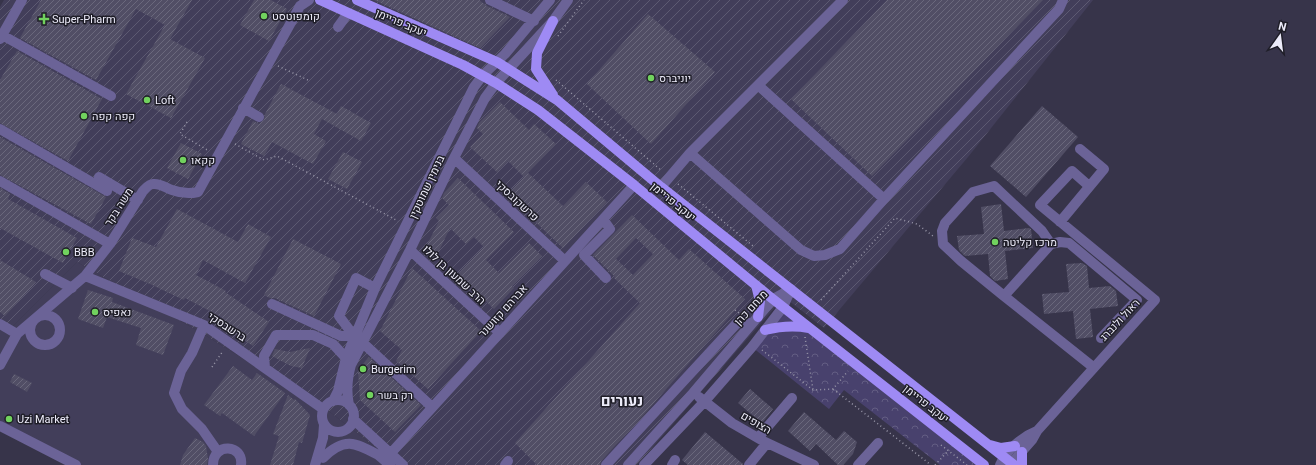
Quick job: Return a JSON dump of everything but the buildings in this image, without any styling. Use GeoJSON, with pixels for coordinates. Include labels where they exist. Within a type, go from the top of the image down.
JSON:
{"type":"FeatureCollection","features":[{"type":"Feature","properties":{"kind":"main road","name":"יעקב פריימן"},"geometry":{"type":"LineString","coordinates":[[320,0],[445,56],[483,75],[538,110],[634,185],[783,307],[984,465]]}},
{"type":"Feature","properties":{"kind":"main road","name":"יעקב פריימן"},"geometry":{"type":"LineString","coordinates":[[358,0],[497,62],[557,100],[662,187],[1010,464]]}},
{"type":"Feature","properties":{"kind":"main road"},"geometry":{"type":"LineString","coordinates":[[553,20],[537,53],[536,69],[557,100]]}},
{"type":"Feature","properties":{"kind":"main road"},"geometry":{"type":"LineString","coordinates":[[755,320],[760,301],[756,285]]}},
{"type":"Feature","properties":{"kind":"main road"},"geometry":{"type":"LineString","coordinates":[[766,330],[781,326],[810,328]]}},
{"type":"Feature","properties":{"kind":"main road"},"geometry":{"type":"LineString","coordinates":[[987,445],[1018,449]]}},
{"type":"Feature","properties":{"kind":"street","name":"משה בקר"},"geometry":{"type":"LineString","coordinates":[[0,365],[17,334],[85,276],[110,244],[143,191],[152,184],[160,185],[171,190],[198,192],[300,3],[310,0]]}},
{"type":"Feature","properties":{"kind":"street"},"geometry":{"type":"LineString","coordinates":[[490,0],[534,21]]}},
{"type":"Feature","properties":{"kind":"street","name":"בנימין שמוטקין"},"geometry":{"type":"LineString","coordinates":[[333,401],[338,391],[346,358],[374,288],[474,87],[483,75],[497,62],[534,21],[550,0]]}},
{"type":"Feature","properties":{"kind":"street","name":"בנימין שמוטקין"},"geometry":{"type":"LineString","coordinates":[[349,405],[347,396],[348,378],[351,365],[364,343],[454,158],[485,98],[496,83],[553,20],[568,0]]}},
{"type":"Feature","properties":{"kind":"street"},"geometry":{"type":"LineString","coordinates":[[662,187],[690,153],[759,86],[843,0]]}},
{"type":"Feature","properties":{"kind":"street"},"geometry":{"type":"LineString","coordinates":[[690,153],[717,175],[801,250],[814,256],[825,255],[840,249],[876,210],[884,199],[1059,9],[1063,0]]}},
{"type":"Feature","properties":{"kind":"street"},"geometry":{"type":"LineString","coordinates":[[18,3],[1,37],[111,96]]}},
{"type":"Feature","properties":{"kind":"street"},"geometry":{"type":"LineString","coordinates":[[759,86],[884,199]]}},
{"type":"Feature","properties":{"kind":"street"},"geometry":{"type":"LineString","coordinates":[[243,108],[259,117]]}},
{"type":"Feature","properties":{"kind":"street"},"geometry":{"type":"LineString","coordinates":[[0,129],[107,191]]}},
{"type":"Feature","properties":{"kind":"street"},"geometry":{"type":"LineString","coordinates":[[1060,222],[1104,169],[1080,149]]}},
{"type":"Feature","properties":{"kind":"street","name":"פרשקובסקי"},"geometry":{"type":"LineString","coordinates":[[454,158],[565,261]]}},
{"type":"Feature","properties":{"kind":"street","name":"ראול ולנברג"},"geometry":{"type":"LineString","coordinates":[[1010,464],[1018,449],[1032,440],[1037,431],[1154,300],[1040,205],[1072,171],[1089,186]]}},
{"type":"Feature","properties":{"kind":"street"},"geometry":{"type":"LineString","coordinates":[[99,177],[138,200]]}},
{"type":"Feature","properties":{"kind":"street"},"geometry":{"type":"LineString","coordinates":[[0,181],[110,244]]}},
{"type":"Feature","properties":{"kind":"street","name":"אברהם קזושנר"},"geometry":{"type":"LineString","coordinates":[[386,455],[500,333],[634,185]]}},
{"type":"Feature","properties":{"kind":"street"},"geometry":{"type":"LineString","coordinates":[[1051,244],[1042,231],[994,186],[973,192],[946,223],[942,231],[943,244],[961,261],[1093,367]]}},
{"type":"Feature","properties":{"kind":"street"},"geometry":{"type":"LineString","coordinates":[[603,219],[610,229],[584,255],[606,278]]}},
{"type":"Feature","properties":{"kind":"street"},"geometry":{"type":"LineString","coordinates":[[1004,296],[1051,244],[1060,242],[1069,243],[1137,300],[1101,338]]}},
{"type":"Feature","properties":{"kind":"street","name":"הרב שמעון בן לולו"},"geometry":{"type":"LineString","coordinates":[[410,250],[500,333]]}},
{"type":"Feature","properties":{"kind":"street"},"geometry":{"type":"LineString","coordinates":[[45,274],[72,288]]}},
{"type":"Feature","properties":{"kind":"street","name":"ברשבסקי"},"geometry":{"type":"LineString","coordinates":[[85,276],[204,325],[323,409]]}},
{"type":"Feature","properties":{"kind":"street"},"geometry":{"type":"LineString","coordinates":[[374,288],[356,278],[339,316],[354,336],[364,343],[432,407]]}},
{"type":"Feature","properties":{"kind":"street","name":"מנחם כהן"},"geometry":{"type":"LineString","coordinates":[[628,465],[693,393],[773,299],[791,289]]}},
{"type":"Feature","properties":{"kind":"street","name":"מנחם כהן"},"geometry":{"type":"LineString","coordinates":[[644,465],[705,400],[766,330],[783,307],[791,289]]}},
{"type":"Feature","properties":{"kind":"street"},"geometry":{"type":"LineString","coordinates":[[272,304],[341,336],[354,336]]}},
{"type":"Feature","properties":{"kind":"street"},"geometry":{"type":"LineString","coordinates":[[606,465],[737,323],[755,320]]}},
{"type":"Feature","properties":{"kind":"street"},"geometry":{"type":"LineString","coordinates":[[0,324],[17,334]]}},
{"type":"Feature","properties":{"kind":"street"},"geometry":{"type":"LineString","coordinates":[[204,325],[192,353],[181,371],[174,393],[182,409],[202,429],[218,452]]}},
{"type":"Feature","properties":{"kind":"street"},"geometry":{"type":"LineString","coordinates":[[264,368],[264,356],[276,335],[313,335],[333,344],[346,358]]}},
{"type":"Feature","properties":{"kind":"street","name":"הצופים"},"geometry":{"type":"LineString","coordinates":[[693,393],[705,400],[732,423],[762,440],[814,465]]}},
{"type":"Feature","properties":{"kind":"street"},"geometry":{"type":"LineString","coordinates":[[749,465],[762,440],[792,398]]}},
{"type":"Feature","properties":{"kind":"street"},"geometry":{"type":"LineString","coordinates":[[315,465],[324,425],[322,417],[323,409],[327,404],[333,401],[341,401],[349,405],[353,411],[353,419],[350,425],[338,432],[328,442],[321,461]]}},
{"type":"Feature","properties":{"kind":"street"},"geometry":{"type":"LineString","coordinates":[[353,419],[386,455],[390,465]]}},
{"type":"Feature","properties":{"kind":"street"},"geometry":{"type":"LineString","coordinates":[[324,425],[327,428],[386,455],[403,465]]}},
{"type":"Feature","properties":{"kind":"street"},"geometry":{"type":"LineString","coordinates":[[0,426],[76,465]]}},
{"type":"Feature","properties":{"kind":"street"},"geometry":{"type":"LineString","coordinates":[[858,465],[878,442]]}},
{"type":"Feature","properties":{"kind":"street"},"geometry":{"type":"LineString","coordinates":[[321,461],[330,450],[345,443],[358,444],[386,455]]}},
{"type":"Feature","properties":{"kind":"street"},"geometry":{"type":"LineString","coordinates":[[213,465],[213,460],[218,452],[226,448],[235,450],[241,457],[242,465]]}},
{"type":"Feature","properties":{"kind":"path"},"geometry":{"type":"LineString","coordinates":[[266,66],[271,69],[274,65],[310,81]]}},
{"type":"Feature","properties":{"kind":"path"},"geometry":{"type":"LineString","coordinates":[[187,122],[180,134],[218,156]]}},
{"type":"Feature","properties":{"kind":"path"},"geometry":{"type":"LineString","coordinates":[[226,140],[264,160],[277,156],[405,224]]}},
{"type":"Feature","properties":{"kind":"path"},"geometry":{"type":"LineString","coordinates":[[117,213],[128,194]]}},
{"type":"Feature","properties":{"kind":"path"},"geometry":{"type":"LineString","coordinates":[[820,301],[895,218],[917,224],[943,244]]}},
{"type":"Feature","properties":{"kind":"path"},"geometry":{"type":"LineString","coordinates":[[805,337],[813,390]]}},
{"type":"Feature","properties":{"kind":"path"},"geometry":{"type":"LineString","coordinates":[[212,368],[229,343]]}},
{"type":"Feature","properties":{"kind":"path"},"geometry":{"type":"LineString","coordinates":[[754,344],[813,390],[833,389],[931,465]]}},
{"type":"Feature","properties":{"kind":"path"},"geometry":{"type":"LineString","coordinates":[[833,389],[848,371]]}},
{"type":"Feature","properties":{"kind":"path"},"geometry":{"type":"LineString","coordinates":[[935,465],[955,442]]}},
{"type":"Feature","properties":{"kind":"shaded area"},"geometry":{"type":"Polygon","coordinates":[[[4,0],[1093,0],[968,157],[824,328],[784,297],[637,465],[398,465],[330,412],[200,332],[77,262],[8,331],[0,326],[0,7],[4,0]]]}},
{"type":"Feature","properties":{"kind":"shaded area"},"geometry":{"type":"Polygon","coordinates":[[[77,262],[200,332],[330,412],[398,465],[76,465],[0,426],[0,326],[8,331],[77,262]]]}},
{"type":"Feature","properties":{"kind":"green space"},"geometry":{"type":"Polygon","coordinates":[[[783,307],[984,465],[940,465],[844,390],[829,409],[752,347],[783,307]]]}},
{"type":"Feature","properties":{"kind":"place","name":"קומפוטסט"},"geometry":{"type":"Point","coordinates":[264,16]}},
{"type":"Feature","properties":{"kind":"place","name":"Super-Pharm"},"geometry":{"type":"Point","coordinates":[44,19]}},
{"type":"Feature","properties":{"kind":"place","name":"יוניברס"},"geometry":{"type":"Point","coordinates":[651,78]}},
{"type":"Feature","properties":{"kind":"place","name":"Loft"},"geometry":{"type":"Point","coordinates":[147,100]}},
{"type":"Feature","properties":{"kind":"place","name":"קפה קפה"},"geometry":{"type":"Point","coordinates":[84,116]}},
{"type":"Feature","properties":{"kind":"place","name":"קקאו"},"geometry":{"type":"Point","coordinates":[183,160]}},
{"type":"Feature","properties":{"kind":"place","name":"מרכז קליטה"},"geometry":{"type":"Point","coordinates":[995,242]}},
{"type":"Feature","properties":{"kind":"place","name":"BBB"},"geometry":{"type":"Point","coordinates":[66,252]}},
{"type":"Feature","properties":{"kind":"place","name":"נאפיס"},"geometry":{"type":"Point","coordinates":[95,312]}},
{"type":"Feature","properties":{"kind":"place","name":"Burgerim"},"geometry":{"type":"Point","coordinates":[363,369]}},
{"type":"Feature","properties":{"kind":"place","name":"רק בשר"},"geometry":{"type":"Point","coordinates":[370,395]}},
{"type":"Feature","properties":{"kind":"place","name":"Uzi Market"},"geometry":{"type":"Point","coordinates":[9,419]}},
{"type":"Feature","properties":{"kind":"district","name":"נעורים"},"geometry":{"type":"Point","coordinates":[622,401]}}]}
